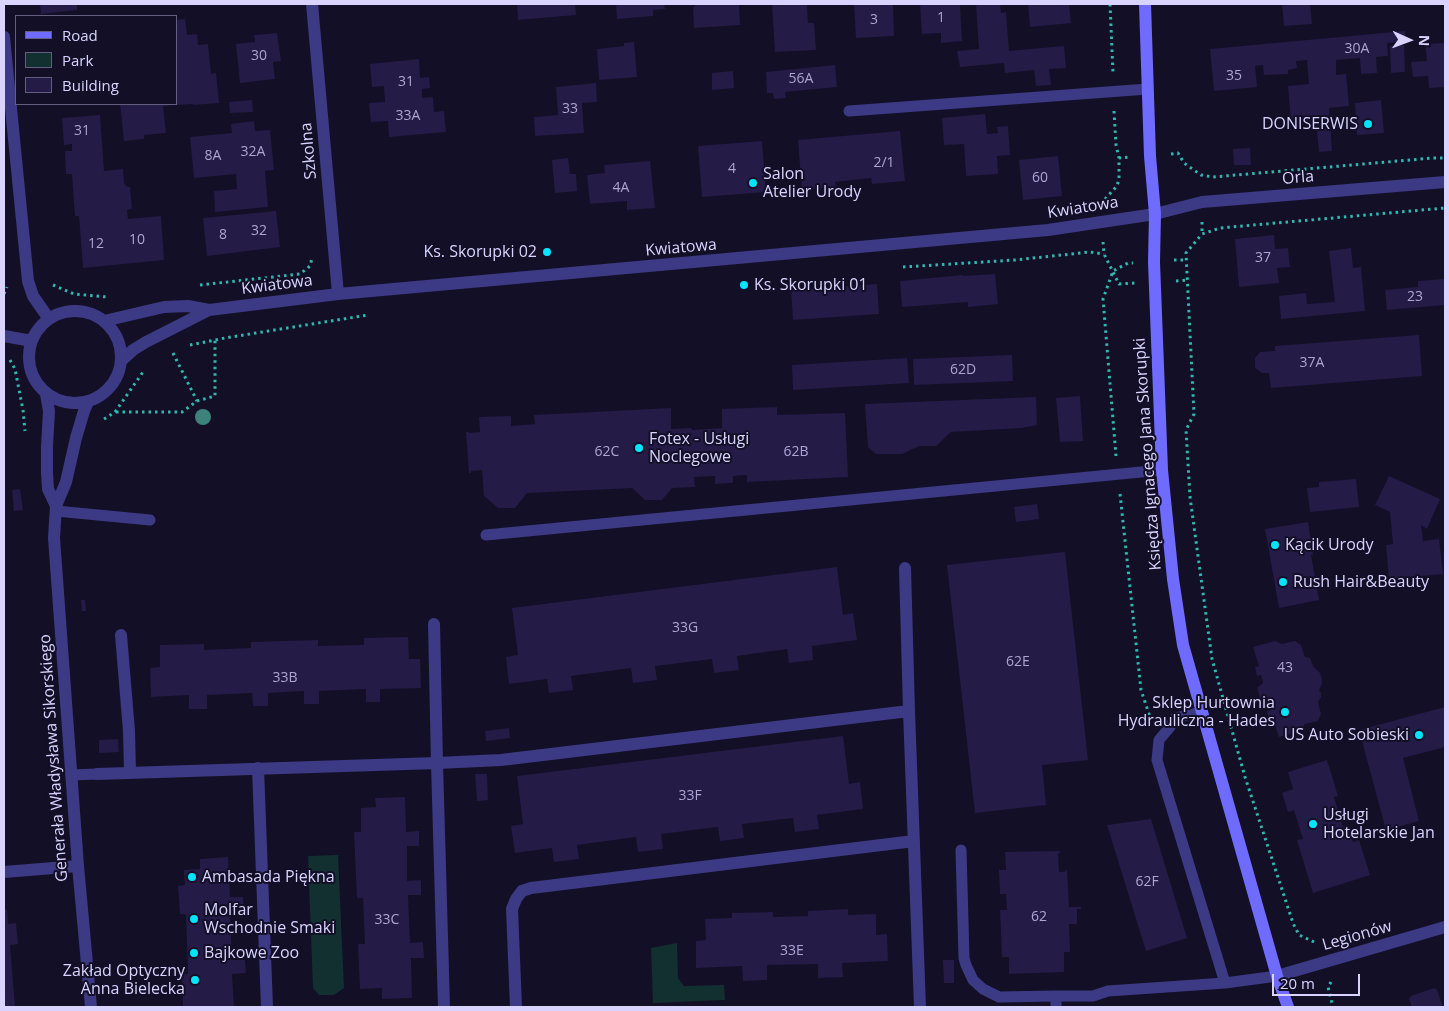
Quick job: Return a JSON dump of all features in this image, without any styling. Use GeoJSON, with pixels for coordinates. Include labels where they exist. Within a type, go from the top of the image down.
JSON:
{"type":"FeatureCollection","features":[{"type":"Feature","properties":{"kind":"main road","name":"Księdza Ignacego Jana Skorupki"},"geometry":{"type":"LineString","coordinates":[[1145,4],[1150,156],[1155,214],[1154,262],[1162,470],[1173,579],[1183,645],[1201,712],[1277,976],[1288,1007]]}},
{"type":"Feature","properties":{"kind":"street","name":"Szkolna"},"geometry":{"type":"LineString","coordinates":[[312,4],[338,294]]}},
{"type":"Feature","properties":{"kind":"street"},"geometry":{"type":"LineString","coordinates":[[4,37],[28,282],[33,296],[49,319]]}},
{"type":"Feature","properties":{"kind":"street","name":"Orla"},"geometry":{"type":"LineString","coordinates":[[1155,214],[1202,202],[1445,182]]}},
{"type":"Feature","properties":{"kind":"street","name":"Kwiatowa"},"geometry":{"type":"LineString","coordinates":[[104,321],[164,307],[188,306],[209,310],[338,294],[1048,230],[1155,214]]}},
{"type":"Feature","properties":{"kind":"street","name":"Kwiatowa"},"geometry":{"type":"LineString","coordinates":[[122,360],[150,339],[209,310]]}},
{"type":"Feature","properties":{"kind":"street"},"geometry":{"type":"LineString","coordinates":[[83,311],[104,321],[115,334],[121,351],[122,360],[119,374],[112,386],[101,396],[88,402],[77,404],[55,400],[46,394],[39,387],[30,370],[29,350],[39,328],[49,319],[65,312],[83,311]]}},
{"type":"Feature","properties":{"kind":"street"},"geometry":{"type":"LineString","coordinates":[[4,336],[32,341]]}},
{"type":"Feature","properties":{"kind":"street","name":"Generała Władysława Sikorskiego"},"geometry":{"type":"LineString","coordinates":[[46,394],[49,411],[46,447],[48,489],[56,508]]}},
{"type":"Feature","properties":{"kind":"street","name":"Generała Władysława Sikorskiego"},"geometry":{"type":"LineString","coordinates":[[88,402],[76,438],[66,482],[56,508],[54,538],[78,866],[91,1007]]}},
{"type":"Feature","properties":{"kind":"street"},"geometry":{"type":"LineString","coordinates":[[905,568],[920,1007]]}},
{"type":"Feature","properties":{"kind":"street"},"geometry":{"type":"LineString","coordinates":[[434,624],[444,1007]]}},
{"type":"Feature","properties":{"kind":"street"},"geometry":{"type":"LineString","coordinates":[[121,635],[129,731],[130,772]]}},
{"type":"Feature","properties":{"kind":"street"},"geometry":{"type":"LineString","coordinates":[[97,774],[501,760],[909,712]]}},
{"type":"Feature","properties":{"kind":"street"},"geometry":{"type":"LineString","coordinates":[[258,768],[267,1007]]}},
{"type":"Feature","properties":{"kind":"street"},"geometry":{"type":"LineString","coordinates":[[516,1007],[512,910],[516,899],[522,891],[531,888],[914,841]]}},
{"type":"Feature","properties":{"kind":"street"},"geometry":{"type":"LineString","coordinates":[[4,872],[78,866]]}},
{"type":"Feature","properties":{"kind":"street","name":"Legionów"},"geometry":{"type":"LineString","coordinates":[[1277,976],[1445,927]]}},
{"type":"Feature","properties":{"kind":"lane"},"geometry":{"type":"LineString","coordinates":[[849,111],[1148,89]]}},
{"type":"Feature","properties":{"kind":"lane"},"geometry":{"type":"LineString","coordinates":[[486,535],[1162,470]]}},
{"type":"Feature","properties":{"kind":"lane"},"geometry":{"type":"LineString","coordinates":[[56,508],[150,520]]}},
{"type":"Feature","properties":{"kind":"lane"},"geometry":{"type":"LineString","coordinates":[[1201,712],[1175,718],[1159,740],[1157,760],[1225,983]]}},
{"type":"Feature","properties":{"kind":"lane"},"geometry":{"type":"LineString","coordinates":[[71,775],[97,774]]}},
{"type":"Feature","properties":{"kind":"lane"},"geometry":{"type":"LineString","coordinates":[[961,850],[964,958],[973,980],[982,988],[999,997],[1056,1002],[1093,996],[1108,991],[1225,983],[1277,976]]}},
{"type":"Feature","properties":{"kind":"path"},"geometry":{"type":"LineString","coordinates":[[1102,201],[1117,186],[1120,158],[1178,153],[1184,163],[1201,175],[1213,176],[1445,158]]}},
{"type":"Feature","properties":{"kind":"path"},"geometry":{"type":"LineString","coordinates":[[1293,923],[1246,777],[1212,659],[1190,487],[1186,430],[1194,414],[1186,253],[1202,234],[1220,228],[1445,208]]}},
{"type":"Feature","properties":{"kind":"path"},"geometry":{"type":"LineString","coordinates":[[896,267],[1015,260],[1090,252],[1104,254]]}},
{"type":"Feature","properties":{"kind":"path"},"geometry":{"type":"LineString","coordinates":[[1113,271],[1103,299],[1118,475],[1141,690],[1159,740]]}},
{"type":"Feature","properties":{"kind":"path"},"geometry":{"type":"LineString","coordinates":[[198,285],[295,274]]}},
{"type":"Feature","properties":{"kind":"path"},"geometry":{"type":"LineString","coordinates":[[48,280],[51,284],[62,290],[84,296]]}},
{"type":"Feature","properties":{"kind":"path"},"geometry":{"type":"LineString","coordinates":[[188,346],[373,314]]}},
{"type":"Feature","properties":{"kind":"path"},"geometry":{"type":"LineString","coordinates":[[115,412],[182,412],[197,401],[215,396],[215,340]]}},
{"type":"Feature","properties":{"kind":"path"},"geometry":{"type":"LineString","coordinates":[[180,348],[171,351],[197,401]]}},
{"type":"Feature","properties":{"kind":"path"},"geometry":{"type":"LineString","coordinates":[[4,355],[12,361],[15,370],[23,410],[25,432]]}},
{"type":"Feature","properties":{"kind":"path"},"geometry":{"type":"LineString","coordinates":[[100,422],[115,412],[145,368]]}},
{"type":"Feature","properties":{"kind":"green space"},"geometry":{"type":"Polygon","coordinates":[[[338,855],[344,988],[334,995],[319,995],[313,988],[308,856],[338,855]]]}},
{"type":"Feature","properties":{"kind":"green space"},"geometry":{"type":"Polygon","coordinates":[[[677,943],[678,978],[684,986],[724,985],[725,1000],[653,1003],[651,948],[677,943]]]}},
{"type":"Feature","properties":{"kind":"building"},"geometry":{"type":"Polygon","coordinates":[[[40,4],[77,4],[77,10],[41,14],[40,4]]]}},
{"type":"Feature","properties":{"kind":"building"},"geometry":{"type":"Polygon","coordinates":[[[517,4],[575,4],[576,15],[518,20],[517,4]]]}},
{"type":"Feature","properties":{"kind":"building"},"geometry":{"type":"Polygon","coordinates":[[[616,4],[664,4],[665,9],[653,10],[653,16],[617,19],[616,4]]]}},
{"type":"Feature","properties":{"kind":"building"},"geometry":{"type":"Polygon","coordinates":[[[695,4],[739,4],[740,25],[694,28],[693,7],[695,7],[695,4]]]}},
{"type":"Feature","properties":{"kind":"building"},"geometry":{"type":"Polygon","coordinates":[[[772,4],[807,4],[808,23],[814,23],[816,50],[775,52],[772,4]]]}},
{"type":"Feature","properties":{"kind":"building"},"geometry":{"type":"Polygon","coordinates":[[[854,4],[893,4],[894,36],[856,38],[854,4]]]}},
{"type":"Feature","properties":{"kind":"building"},"geometry":{"type":"Polygon","coordinates":[[[920,4],[960,4],[962,41],[941,43],[941,33],[922,34],[920,4]]]}},
{"type":"Feature","properties":{"kind":"building"},"geometry":{"type":"Polygon","coordinates":[[[976,4],[1000,4],[1001,13],[1006,12],[1009,51],[1064,46],[1066,68],[1049,69],[1051,85],[1036,86],[1034,70],[1005,73],[1004,63],[960,67],[957,51],[979,49],[976,4]]]}},
{"type":"Feature","properties":{"kind":"building"},"geometry":{"type":"Polygon","coordinates":[[[1028,4],[1069,4],[1071,23],[1030,27],[1028,4]]]}},
{"type":"Feature","properties":{"kind":"building"},"geometry":{"type":"Polygon","coordinates":[[[1282,4],[1310,4],[1312,24],[1284,26],[1282,4]]]}},
{"type":"Feature","properties":{"kind":"building"},"geometry":{"type":"Polygon","coordinates":[[[185,19],[187,35],[197,34],[198,45],[208,44],[211,74],[216,73],[219,103],[178,105],[178,20],[185,19]]]}},
{"type":"Feature","properties":{"kind":"building"},"geometry":{"type":"Polygon","coordinates":[[[1405,31],[1406,41],[1387,43],[1388,56],[1376,57],[1377,73],[1361,74],[1360,58],[1336,60],[1336,75],[1346,74],[1349,106],[1329,108],[1332,151],[1319,152],[1316,121],[1291,123],[1288,86],[1309,84],[1307,60],[1296,61],[1297,68],[1288,70],[1288,74],[1264,75],[1263,65],[1255,66],[1257,87],[1214,91],[1210,49],[1405,31]]]}},
{"type":"Feature","properties":{"kind":"building"},"geometry":{"type":"Polygon","coordinates":[[[277,33],[281,61],[273,62],[275,79],[240,83],[236,44],[255,42],[254,35],[277,33]]]}},
{"type":"Feature","properties":{"kind":"building"},"geometry":{"type":"Polygon","coordinates":[[[634,42],[637,77],[599,80],[597,49],[624,46],[624,43],[634,42]]]}},
{"type":"Feature","properties":{"kind":"building"},"geometry":{"type":"Polygon","coordinates":[[[1445,43],[1445,87],[1429,88],[1428,76],[1413,77],[1411,62],[1427,61],[1425,44],[1445,43]]]}},
{"type":"Feature","properties":{"kind":"building"},"geometry":{"type":"Polygon","coordinates":[[[1404,45],[1405,72],[1391,73],[1390,46],[1404,45]]]}},
{"type":"Feature","properties":{"kind":"building"},"geometry":{"type":"Polygon","coordinates":[[[419,59],[420,78],[429,77],[430,88],[422,89],[422,98],[433,97],[434,112],[444,111],[446,132],[389,137],[388,121],[371,122],[369,103],[385,102],[384,86],[372,87],[370,64],[419,59]]]}},
{"type":"Feature","properties":{"kind":"building"},"geometry":{"type":"Polygon","coordinates":[[[835,65],[837,87],[785,92],[786,98],[774,99],[773,93],[767,93],[766,72],[835,65]]]}},
{"type":"Feature","properties":{"kind":"building"},"geometry":{"type":"Polygon","coordinates":[[[733,71],[734,88],[712,90],[712,73],[733,71]]]}},
{"type":"Feature","properties":{"kind":"building"},"geometry":{"type":"Polygon","coordinates":[[[596,83],[597,102],[582,103],[584,133],[535,136],[534,117],[558,115],[556,87],[596,83]]]}},
{"type":"Feature","properties":{"kind":"building"},"geometry":{"type":"Polygon","coordinates":[[[252,100],[253,112],[230,113],[229,102],[252,100]]]}},
{"type":"Feature","properties":{"kind":"building"},"geometry":{"type":"Polygon","coordinates":[[[1381,100],[1384,133],[1357,135],[1355,103],[1381,100]]]}},
{"type":"Feature","properties":{"kind":"building"},"geometry":{"type":"Polygon","coordinates":[[[120,105],[174,105],[163,106],[166,133],[144,135],[144,139],[124,141],[120,105]]]}},
{"type":"Feature","properties":{"kind":"building"},"geometry":{"type":"Polygon","coordinates":[[[985,114],[987,134],[998,133],[997,127],[1008,126],[1010,155],[997,156],[998,174],[966,176],[964,144],[944,145],[942,118],[985,114]]]}},
{"type":"Feature","properties":{"kind":"building"},"geometry":{"type":"Polygon","coordinates":[[[100,115],[104,171],[123,169],[124,183],[127,187],[130,187],[132,209],[127,210],[128,219],[161,216],[164,260],[83,268],[79,216],[75,216],[72,174],[66,174],[65,151],[72,151],[72,144],[64,145],[62,118],[100,115]]]}},
{"type":"Feature","properties":{"kind":"building"},"geometry":{"type":"Polygon","coordinates":[[[254,121],[255,131],[270,130],[274,170],[265,171],[268,207],[215,212],[214,191],[237,189],[236,174],[194,178],[190,137],[232,133],[231,124],[254,121]]]}},
{"type":"Feature","properties":{"kind":"building"},"geometry":{"type":"Polygon","coordinates":[[[900,131],[905,181],[872,184],[871,178],[835,182],[836,187],[802,190],[798,140],[900,131]]]}},
{"type":"Feature","properties":{"kind":"building"},"geometry":{"type":"Polygon","coordinates":[[[762,141],[766,192],[702,197],[698,146],[762,141]]]}},
{"type":"Feature","properties":{"kind":"building"},"geometry":{"type":"Polygon","coordinates":[[[1250,148],[1251,165],[1234,165],[1233,149],[1250,148]]]}},
{"type":"Feature","properties":{"kind":"building"},"geometry":{"type":"Polygon","coordinates":[[[1058,156],[1062,196],[1023,200],[1019,160],[1058,156]]]}},
{"type":"Feature","properties":{"kind":"building"},"geometry":{"type":"Polygon","coordinates":[[[568,158],[570,174],[576,174],[577,191],[555,193],[552,160],[568,158]]]}},
{"type":"Feature","properties":{"kind":"building"},"geometry":{"type":"Polygon","coordinates":[[[650,161],[655,208],[627,210],[627,201],[590,204],[587,175],[605,173],[604,165],[650,161]]]}},
{"type":"Feature","properties":{"kind":"building"},"geometry":{"type":"Polygon","coordinates":[[[276,211],[280,247],[207,256],[203,218],[276,211]]]}},
{"type":"Feature","properties":{"kind":"building"},"geometry":{"type":"Polygon","coordinates":[[[1274,235],[1275,249],[1288,248],[1290,267],[1277,268],[1279,283],[1239,287],[1235,239],[1274,235]]]}},
{"type":"Feature","properties":{"kind":"building"},"geometry":{"type":"Polygon","coordinates":[[[1351,248],[1353,268],[1361,267],[1365,311],[1281,319],[1279,296],[1306,293],[1307,304],[1335,302],[1329,251],[1351,248]]]}},
{"type":"Feature","properties":{"kind":"building"},"geometry":{"type":"Polygon","coordinates":[[[995,274],[998,304],[968,307],[968,302],[902,307],[900,281],[995,274]]]}},
{"type":"Feature","properties":{"kind":"building"},"geometry":{"type":"Polygon","coordinates":[[[1445,279],[1445,305],[1387,310],[1385,290],[1418,287],[1418,281],[1445,279]]]}},
{"type":"Feature","properties":{"kind":"building"},"geometry":{"type":"Polygon","coordinates":[[[877,284],[879,314],[793,320],[791,290],[877,284]]]}},
{"type":"Feature","properties":{"kind":"building"},"geometry":{"type":"Polygon","coordinates":[[[1419,335],[1422,376],[1271,388],[1269,373],[1262,373],[1255,368],[1255,358],[1260,352],[1275,351],[1275,346],[1419,335]]]}},
{"type":"Feature","properties":{"kind":"building"},"geometry":{"type":"Polygon","coordinates":[[[1012,355],[1013,381],[914,385],[913,359],[1012,355]]]}},
{"type":"Feature","properties":{"kind":"building"},"geometry":{"type":"Polygon","coordinates":[[[907,358],[909,383],[793,390],[792,365],[907,358]]]}},
{"type":"Feature","properties":{"kind":"building"},"geometry":{"type":"Polygon","coordinates":[[[1080,396],[1083,441],[1060,442],[1056,398],[1080,396]]]}},
{"type":"Feature","properties":{"kind":"building"},"geometry":{"type":"Polygon","coordinates":[[[1036,397],[1037,425],[1022,428],[951,432],[936,446],[919,446],[902,454],[876,454],[868,447],[865,404],[1036,397]]]}},
{"type":"Feature","properties":{"kind":"building"},"geometry":{"type":"Polygon","coordinates":[[[777,407],[777,415],[845,413],[848,477],[747,482],[747,475],[733,476],[733,482],[731,483],[715,484],[715,476],[694,477],[695,487],[672,488],[662,500],[645,500],[632,488],[527,493],[515,508],[498,508],[484,496],[482,470],[469,473],[466,432],[480,432],[479,417],[511,416],[511,426],[535,424],[534,415],[671,408],[671,429],[691,428],[692,430],[722,428],[722,409],[777,407]]]}},
{"type":"Feature","properties":{"kind":"building"},"geometry":{"type":"Polygon","coordinates":[[[1389,476],[1440,499],[1427,529],[1421,525],[1423,541],[1439,539],[1443,574],[1389,579],[1386,545],[1393,544],[1390,512],[1375,505],[1389,476]]]}},
{"type":"Feature","properties":{"kind":"building"},"geometry":{"type":"Polygon","coordinates":[[[1356,479],[1359,507],[1310,512],[1307,488],[1319,487],[1319,482],[1356,479]]]}},
{"type":"Feature","properties":{"kind":"building"},"geometry":{"type":"Polygon","coordinates":[[[20,489],[23,510],[14,511],[12,490],[20,489]]]}},
{"type":"Feature","properties":{"kind":"building"},"geometry":{"type":"Polygon","coordinates":[[[1037,504],[1039,519],[1016,522],[1014,507],[1037,504]]]}},
{"type":"Feature","properties":{"kind":"building"},"geometry":{"type":"Polygon","coordinates":[[[1308,522],[1313,555],[1311,555],[1319,600],[1279,608],[1265,529],[1308,522]]]}},
{"type":"Feature","properties":{"kind":"building"},"geometry":{"type":"Polygon","coordinates":[[[1065,552],[1088,760],[1042,765],[1046,805],[975,813],[947,565],[1065,552]]]}},
{"type":"Feature","properties":{"kind":"building"},"geometry":{"type":"Polygon","coordinates":[[[837,567],[843,615],[853,613],[857,640],[812,646],[813,660],[789,663],[787,649],[737,656],[739,670],[714,673],[712,659],[655,666],[657,680],[633,683],[631,668],[571,676],[573,690],[549,693],[547,679],[509,684],[506,657],[518,655],[512,608],[837,567]]]}},
{"type":"Feature","properties":{"kind":"building"},"geometry":{"type":"Polygon","coordinates":[[[81,600],[85,600],[86,611],[82,611],[81,600]]]}},
{"type":"Feature","properties":{"kind":"building"},"geometry":{"type":"Polygon","coordinates":[[[408,637],[409,659],[420,659],[421,688],[380,689],[380,702],[366,702],[366,689],[319,691],[319,704],[304,704],[304,691],[268,693],[268,706],[253,706],[252,693],[207,695],[207,709],[189,709],[189,695],[151,697],[150,668],[160,667],[160,645],[204,644],[204,650],[251,648],[251,642],[318,640],[318,646],[364,645],[364,638],[408,637]]]}},
{"type":"Feature","properties":{"kind":"building"},"geometry":{"type":"Polygon","coordinates":[[[1275,641],[1282,644],[1295,641],[1301,645],[1305,657],[1310,658],[1313,666],[1320,673],[1322,680],[1319,690],[1321,697],[1318,702],[1321,714],[1318,721],[1305,724],[1300,731],[1279,737],[1273,719],[1269,720],[1267,711],[1271,710],[1269,701],[1261,701],[1257,688],[1263,683],[1261,675],[1257,676],[1255,667],[1259,666],[1253,647],[1275,641]]]}},
{"type":"Feature","properties":{"kind":"building"},"geometry":{"type":"Polygon","coordinates":[[[1445,707],[1445,747],[1403,758],[1419,821],[1386,830],[1359,730],[1445,707]]]}},
{"type":"Feature","properties":{"kind":"building"},"geometry":{"type":"Polygon","coordinates":[[[509,728],[510,738],[486,741],[485,731],[509,728]]]}},
{"type":"Feature","properties":{"kind":"building"},"geometry":{"type":"Polygon","coordinates":[[[843,736],[849,784],[860,782],[863,809],[817,815],[819,829],[795,832],[793,818],[742,824],[744,838],[720,841],[718,827],[661,834],[663,849],[638,852],[636,837],[577,845],[579,859],[554,862],[552,848],[515,853],[511,826],[523,824],[517,776],[843,736]]]}},
{"type":"Feature","properties":{"kind":"building"},"geometry":{"type":"Polygon","coordinates":[[[118,739],[119,752],[99,753],[99,740],[118,739]]]}},
{"type":"Feature","properties":{"kind":"building"},"geometry":{"type":"Polygon","coordinates":[[[1327,760],[1338,796],[1334,797],[1343,827],[1347,825],[1353,842],[1359,840],[1370,875],[1313,893],[1297,840],[1303,839],[1294,810],[1288,812],[1282,793],[1293,789],[1288,772],[1327,760]]]}},
{"type":"Feature","properties":{"kind":"building"},"geometry":{"type":"Polygon","coordinates":[[[475,774],[487,774],[488,800],[477,801],[475,774]]]}},
{"type":"Feature","properties":{"kind":"building"},"geometry":{"type":"Polygon","coordinates":[[[405,797],[406,832],[419,831],[419,846],[407,846],[407,881],[421,880],[421,895],[408,895],[410,943],[423,942],[424,958],[411,958],[412,998],[382,999],[382,988],[360,989],[358,944],[365,944],[363,898],[357,898],[354,832],[361,832],[361,808],[376,807],[375,798],[405,797]]]}},
{"type":"Feature","properties":{"kind":"building"},"geometry":{"type":"Polygon","coordinates":[[[1151,819],[1187,938],[1146,951],[1107,825],[1151,819]]]}},
{"type":"Feature","properties":{"kind":"building"},"geometry":{"type":"Polygon","coordinates":[[[1060,851],[1058,853],[1059,872],[1067,870],[1069,907],[1081,907],[1081,909],[1077,909],[1077,924],[1069,924],[1070,952],[1064,952],[1064,972],[1009,974],[1009,957],[1002,957],[1000,910],[1007,910],[1006,894],[1000,894],[999,870],[1006,870],[1005,852],[1060,851]]]}},
{"type":"Feature","properties":{"kind":"building"},"geometry":{"type":"Polygon","coordinates":[[[228,857],[230,897],[243,897],[244,911],[230,912],[232,960],[245,960],[246,973],[232,974],[234,1007],[183,1007],[182,974],[188,974],[186,914],[180,914],[178,886],[185,885],[184,870],[200,869],[200,859],[228,857]]]}},
{"type":"Feature","properties":{"kind":"building"},"geometry":{"type":"Polygon","coordinates":[[[7,909],[8,924],[16,923],[18,944],[10,945],[15,1007],[4,1007],[4,910],[7,909]]]}},
{"type":"Feature","properties":{"kind":"building"},"geometry":{"type":"Polygon","coordinates":[[[848,909],[848,915],[876,914],[876,935],[887,934],[888,961],[842,963],[843,977],[818,978],[818,964],[767,965],[767,980],[743,981],[742,966],[696,968],[696,941],[706,940],[705,919],[732,918],[732,913],[773,912],[773,917],[808,916],[808,911],[848,909]]]}},
{"type":"Feature","properties":{"kind":"building"},"geometry":{"type":"Polygon","coordinates":[[[943,960],[954,960],[954,983],[944,983],[943,960]]]}},
{"type":"Feature","properties":{"kind":"building"},"geometry":{"type":"Polygon","coordinates":[[[1434,988],[1437,990],[1443,1007],[1412,1007],[1409,999],[1411,996],[1434,988]]]}},
{"type":"Feature","properties":{"kind":"place","name":"DONISERWIS"},"geometry":{"type":"Point","coordinates":[1368,124]}},
{"type":"Feature","properties":{"kind":"place","name":"Salon Atelier Urody"},"geometry":{"type":"Point","coordinates":[753,183]}},
{"type":"Feature","properties":{"kind":"place","name":"Ks. Skorupki 02"},"geometry":{"type":"Point","coordinates":[547,252]}},
{"type":"Feature","properties":{"kind":"place","name":"Ks. Skorupki 01"},"geometry":{"type":"Point","coordinates":[744,285]}},
{"type":"Feature","properties":{"kind":"place","name":"Fotex - Usługi Noclegowe"},"geometry":{"type":"Point","coordinates":[639,448]}},
{"type":"Feature","properties":{"kind":"place","name":"Kącik Urody"},"geometry":{"type":"Point","coordinates":[1275,545]}},
{"type":"Feature","properties":{"kind":"place","name":"Rush Hair&Beauty"},"geometry":{"type":"Point","coordinates":[1283,582]}},
{"type":"Feature","properties":{"kind":"place","name":"Sklep Hurtownia Hydrauliczna - Hades"},"geometry":{"type":"Point","coordinates":[1285,712]}},
{"type":"Feature","properties":{"kind":"place","name":"US Auto Sobieski"},"geometry":{"type":"Point","coordinates":[1419,735]}},
{"type":"Feature","properties":{"kind":"place","name":"Usługi Hotelarskie Jan"},"geometry":{"type":"Point","coordinates":[1313,824]}},
{"type":"Feature","properties":{"kind":"place","name":"Ambasada Piękna"},"geometry":{"type":"Point","coordinates":[192,877]}},
{"type":"Feature","properties":{"kind":"place","name":"Molfar Wschodnie Smaki"},"geometry":{"type":"Point","coordinates":[194,919]}},
{"type":"Feature","properties":{"kind":"place","name":"Bajkowe Zoo"},"geometry":{"type":"Point","coordinates":[194,953]}},
{"type":"Feature","properties":{"kind":"place","name":"Zakład Optyczny Anna Bielecka"},"geometry":{"type":"Point","coordinates":[195,980]}}]}
